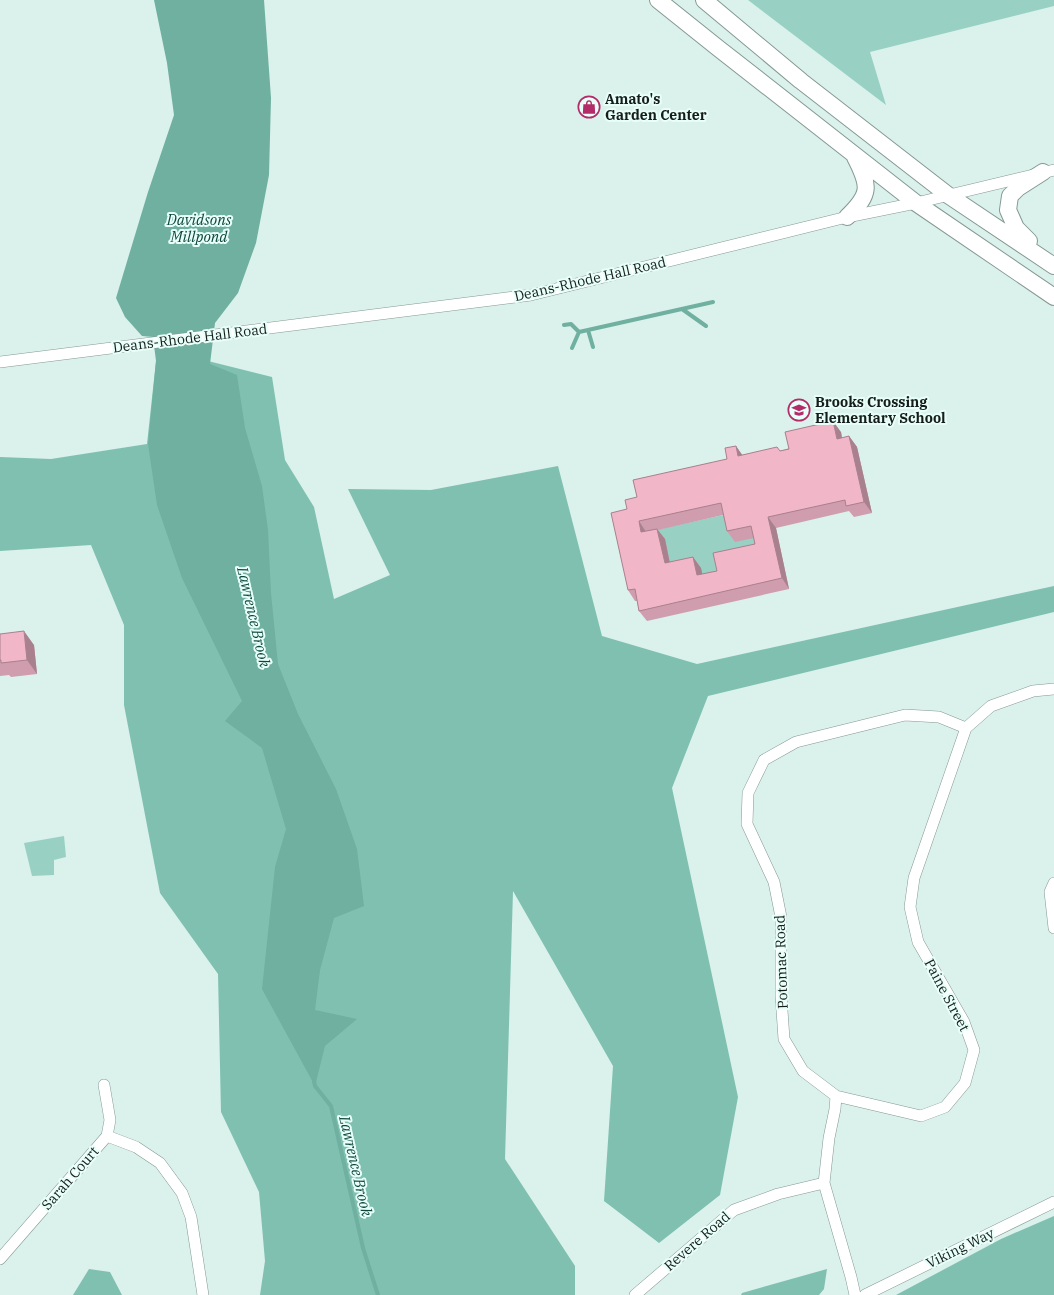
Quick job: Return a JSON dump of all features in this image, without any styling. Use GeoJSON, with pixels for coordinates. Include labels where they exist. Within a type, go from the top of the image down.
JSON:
{"type":"FeatureCollection","features":[{"type":"Feature","properties":{"kind":"highway"},"geometry":{"type":"LineString","coordinates":[[658,0],[916,203],[1054,297]]}},
{"type":"Feature","properties":{"kind":"highway"},"geometry":{"type":"LineString","coordinates":[[704,0],[801,81],[948,195],[1054,266]]}},
{"type":"Feature","properties":{"kind":"highway"},"geometry":{"type":"LineString","coordinates":[[847,218],[861,203],[866,192],[866,179],[854,155]]}},
{"type":"Feature","properties":{"kind":"highway"},"geometry":{"type":"LineString","coordinates":[[1048,171],[1018,188],[1010,196],[1008,210],[1016,228],[1054,266]]}},
{"type":"Feature","properties":{"kind":"street","name":"Deans-Rhode Hall Road"},"geometry":{"type":"LineString","coordinates":[[0,362],[531,295],[1048,171]]}},
{"type":"Feature","properties":{"kind":"street"},"geometry":{"type":"LineString","coordinates":[[966,728],[992,706],[1033,691],[1054,689]]}},
{"type":"Feature","properties":{"kind":"street","name":"Potomac Road"},"geometry":{"type":"LineString","coordinates":[[836,1096],[803,1071],[784,1039],[781,996],[781,917],[774,882],[747,824],[748,793],[764,760],[796,742],[905,715],[939,717],[966,728]]}},
{"type":"Feature","properties":{"kind":"street","name":"Paine Street"},"geometry":{"type":"LineString","coordinates":[[836,1096],[921,1116],[944,1107],[965,1083],[974,1050],[964,1022],[918,942],[910,907],[914,878],[966,728]]}},
{"type":"Feature","properties":{"kind":"street"},"geometry":{"type":"LineString","coordinates":[[1054,882],[1050,892],[1054,928]]}},
{"type":"Feature","properties":{"kind":"street","name":"Sarah Court"},"geometry":{"type":"LineString","coordinates":[[0,1259],[107,1136],[110,1120],[104,1086]]}},
{"type":"Feature","properties":{"kind":"street"},"geometry":{"type":"LineString","coordinates":[[836,1096],[824,1183],[855,1295]]}},
{"type":"Feature","properties":{"kind":"street"},"geometry":{"type":"LineString","coordinates":[[107,1136],[136,1147],[160,1163],[182,1193],[191,1217],[203,1295]]}},
{"type":"Feature","properties":{"kind":"street","name":"Revere Road"},"geometry":{"type":"LineString","coordinates":[[635,1295],[734,1210],[778,1194],[824,1183]]}},
{"type":"Feature","properties":{"kind":"street","name":"Viking Way"},"geometry":{"type":"LineString","coordinates":[[865,1295],[1054,1202]]}},
{"type":"Feature","properties":{"kind":"shaded area"},"geometry":{"type":"Polygon","coordinates":[[[748,0],[1054,0],[1054,6],[870,52],[886,105],[748,0]]]}},
{"type":"Feature","properties":{"kind":"shaded area"},"geometry":{"type":"Polygon","coordinates":[[[184,355],[272,377],[285,460],[314,507],[334,599],[390,575],[348,489],[431,490],[558,466],[602,636],[697,664],[1054,586],[1054,612],[708,696],[672,788],[738,1097],[720,1195],[659,1243],[604,1201],[613,1066],[513,891],[505,1159],[575,1266],[575,1295],[260,1295],[265,1261],[259,1192],[221,1112],[218,974],[160,893],[124,705],[124,625],[91,545],[0,551],[0,457],[51,459],[147,444],[156,361],[184,355]]]}},
{"type":"Feature","properties":{"kind":"shaded area"},"geometry":{"type":"Polygon","coordinates":[[[728,514],[759,537],[763,555],[724,581],[672,574],[646,532],[728,514]]]}},
{"type":"Feature","properties":{"kind":"shaded area"},"geometry":{"type":"Polygon","coordinates":[[[64,836],[66,857],[54,860],[54,875],[32,876],[24,843],[64,836]]]}},
{"type":"Feature","properties":{"kind":"shaded area"},"geometry":{"type":"Polygon","coordinates":[[[1054,1216],[1054,1295],[896,1295],[1001,1239],[1054,1216]]]}},
{"type":"Feature","properties":{"kind":"shaded area"},"geometry":{"type":"Polygon","coordinates":[[[89,1269],[110,1272],[122,1295],[73,1295],[89,1269]]]}},
{"type":"Feature","properties":{"kind":"shaded area"},"geometry":{"type":"Polygon","coordinates":[[[827,1269],[824,1289],[819,1295],[741,1295],[742,1293],[827,1269]]]}},
{"type":"Feature","properties":{"kind":"water","name":"Davidsons Millpond"},"geometry":{"type":"Polygon","coordinates":[[[154,0],[264,0],[271,98],[269,175],[256,243],[238,293],[215,323],[210,364],[237,375],[245,428],[262,486],[268,530],[271,593],[278,664],[298,714],[336,789],[357,849],[364,906],[334,918],[320,970],[315,1010],[357,1019],[325,1046],[315,1086],[262,989],[275,867],[286,829],[262,748],[225,721],[242,701],[182,578],[157,505],[148,444],[156,361],[153,337],[142,336],[125,317],[116,298],[148,192],[174,115],[167,63],[154,0]]]}},
{"type":"Feature","properties":{"kind":"building"},"geometry":{"type":"Polygon","coordinates":[[[833,421],[837,439],[849,436],[864,502],[846,506],[845,500],[768,517],[782,578],[639,611],[635,589],[628,590],[611,513],[627,509],[625,500],[637,497],[633,480],[727,459],[725,448],[736,446],[738,456],[777,447],[780,451],[789,449],[785,432],[833,421]],[[721,503],[639,521],[641,532],[657,529],[665,563],[693,557],[697,575],[717,571],[713,553],[755,544],[751,526],[727,531],[721,503]]]}},
{"type":"Feature","properties":{"kind":"building"},"geometry":{"type":"Polygon","coordinates":[[[24,631],[27,660],[1,663],[0,634],[24,631]]]}},
{"type":"Feature","properties":{"kind":"waterway"},"geometry":{"type":"LineString","coordinates":[[572,348],[579,332],[713,302]]}},
{"type":"Feature","properties":{"kind":"waterway"},"geometry":{"type":"LineString","coordinates":[[682,309],[706,326]]}},
{"type":"Feature","properties":{"kind":"waterway"},"geometry":{"type":"LineString","coordinates":[[564,325],[571,324],[579,332]]}},
{"type":"Feature","properties":{"kind":"waterway"},"geometry":{"type":"LineString","coordinates":[[588,330],[593,347]]}},
{"type":"Feature","properties":{"kind":"waterway","name":"Lawrence Brook"},"geometry":{"type":"LineString","coordinates":[[314,1081],[315,1086],[331,1106],[363,1248],[378,1295]]}},
{"type":"Feature","properties":{"kind":"place","name":"Amato's Garden Center"},"geometry":{"type":"Point","coordinates":[589,107]}},
{"type":"Feature","properties":{"kind":"place","name":"Brooks Crossing Elementary School"},"geometry":{"type":"Point","coordinates":[799,410]}}]}
